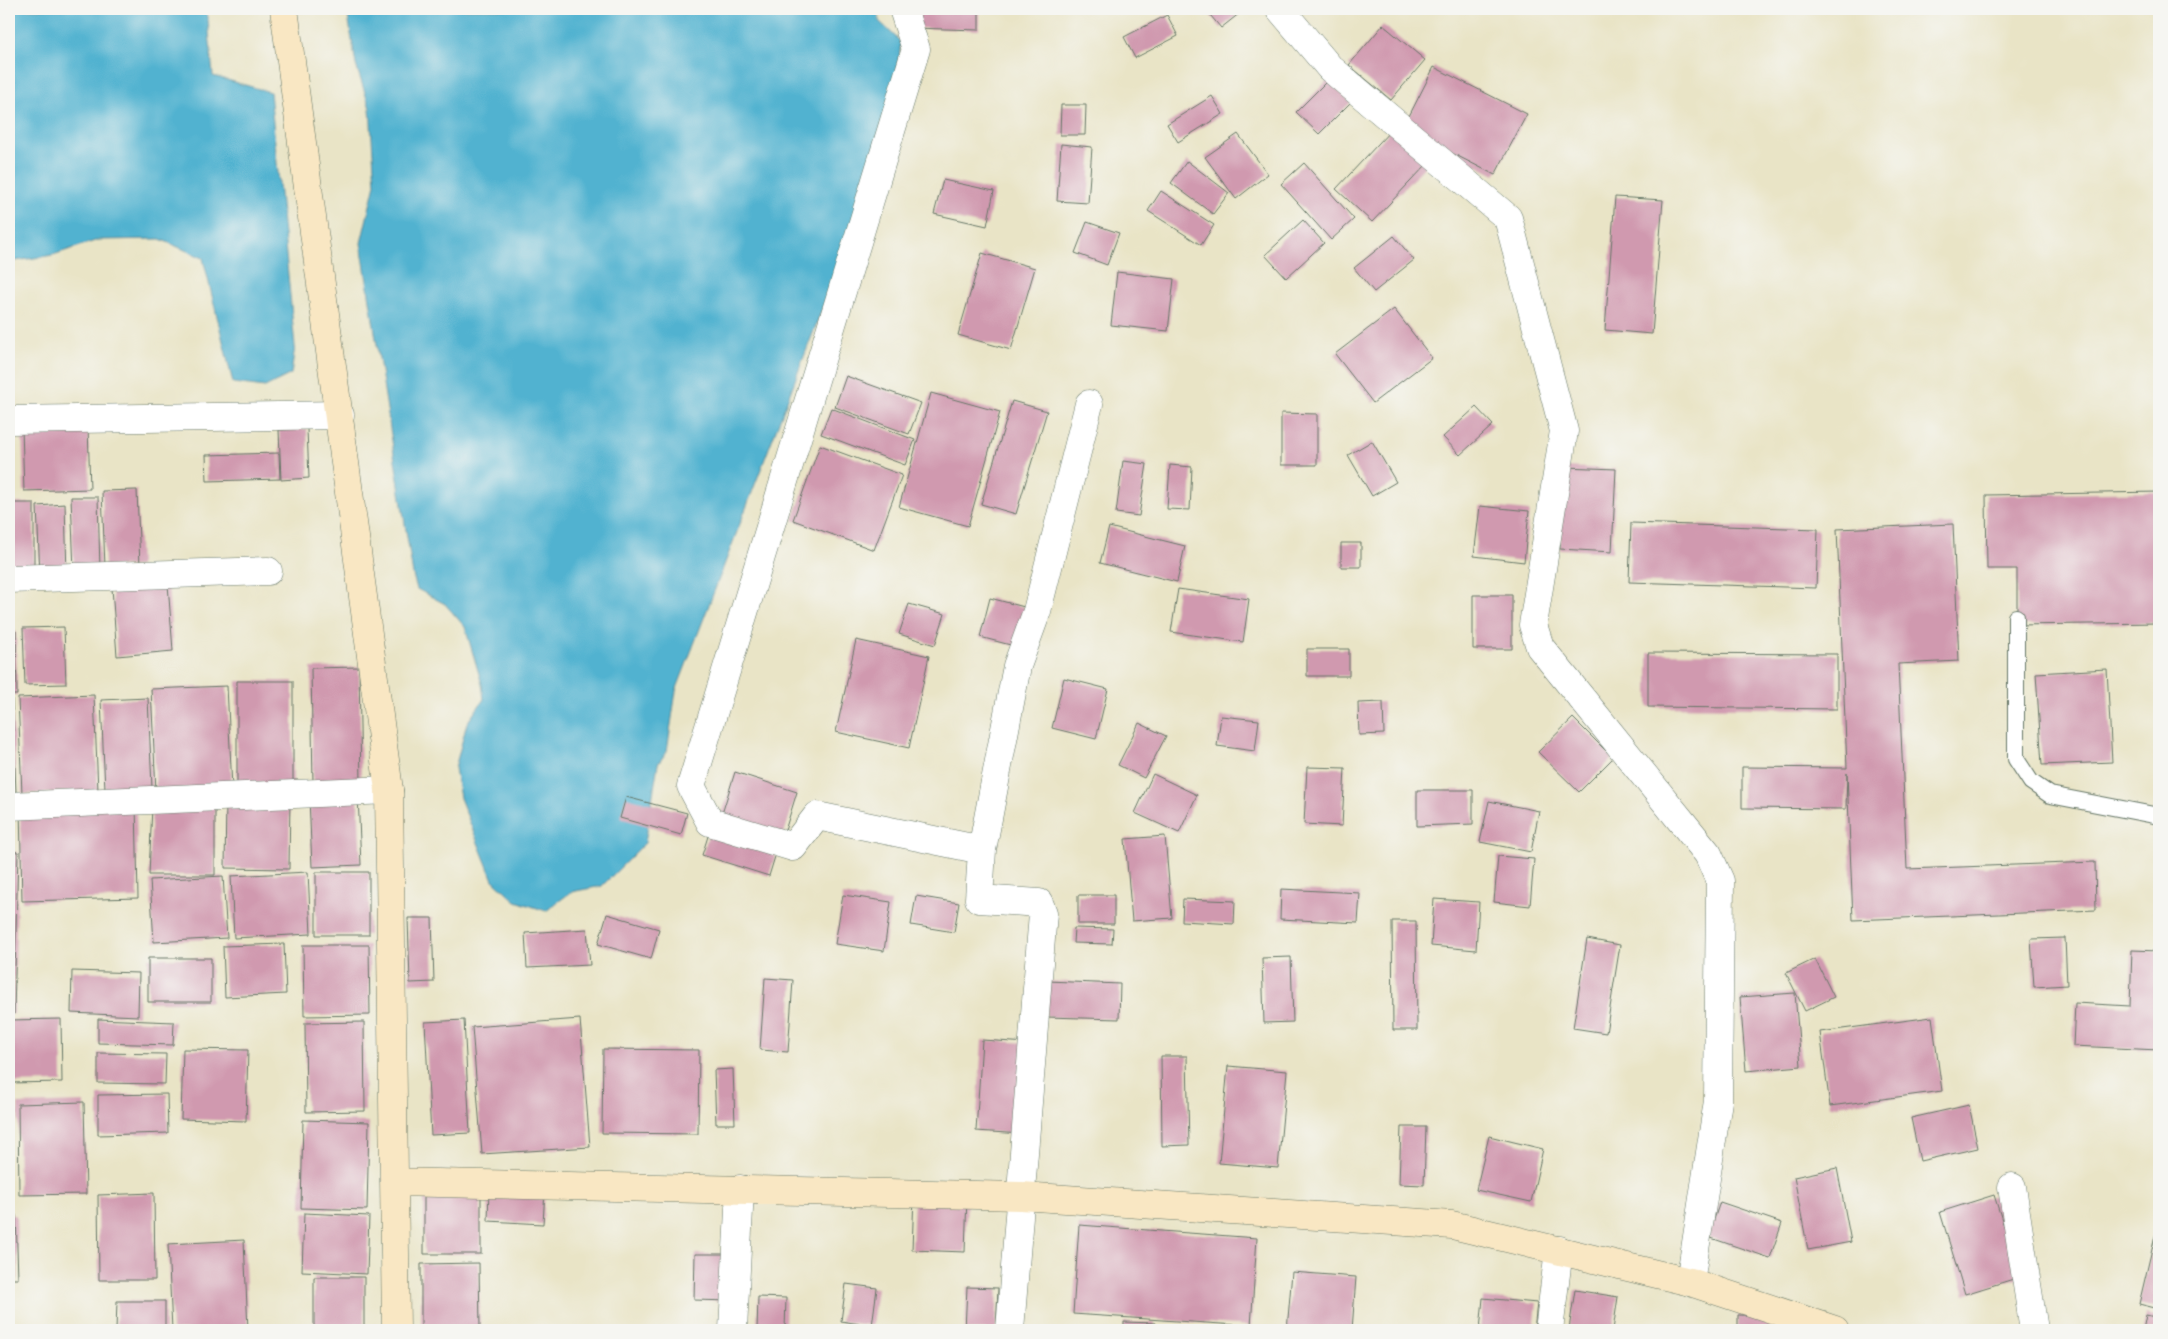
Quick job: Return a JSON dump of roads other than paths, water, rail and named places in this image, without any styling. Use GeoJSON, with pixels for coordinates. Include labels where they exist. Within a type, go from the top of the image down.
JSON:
{"type":"FeatureCollection","features":[{"type":"Feature","properties":{"kind":"street"},"geometry":{"type":"LineString","coordinates":[[284,9],[389,790],[396,1330]]}},
{"type":"Feature","properties":{"kind":"street"},"geometry":{"type":"LineString","coordinates":[[903,9],[916,49],[691,786],[710,822],[792,847],[817,816],[982,850]]}},
{"type":"Feature","properties":{"kind":"street"},"geometry":{"type":"LineString","coordinates":[[1280,9],[1330,68],[1508,218],[1564,431],[1533,625],[1540,647],[1708,854],[1720,881],[1718,1101],[1690,1282]]}},
{"type":"Feature","properties":{"kind":"street"},"geometry":{"type":"LineString","coordinates":[[1010,1330],[1044,913],[1038,903],[979,899],[982,850],[1017,666],[1038,611],[1089,404]]}},
{"type":"Feature","properties":{"kind":"street"},"geometry":{"type":"LineString","coordinates":[[9,420],[340,415]]}},
{"type":"Feature","properties":{"kind":"street"},"geometry":{"type":"LineString","coordinates":[[9,579],[268,571]]}},
{"type":"Feature","properties":{"kind":"street"},"geometry":{"type":"LineString","coordinates":[[9,806],[389,790]]}},
{"type":"Feature","properties":{"kind":"street"},"geometry":{"type":"LineString","coordinates":[[394,1182],[1021,1196],[1452,1225],[1690,1282],[1834,1330]]}},
{"type":"Feature","properties":{"kind":"street"},"geometry":{"type":"LineString","coordinates":[[2012,1188],[2034,1330]]}},
{"type":"Feature","properties":{"kind":"street"},"geometry":{"type":"LineString","coordinates":[[733,1330],[740,1189]]}},
{"type":"Feature","properties":{"kind":"street"},"geometry":{"type":"LineString","coordinates":[[1549,1330],[1559,1250]]}},
{"type":"Feature","properties":{"kind":"lane"},"geometry":{"type":"LineString","coordinates":[[2016,617],[2016,759],[2031,782],[2050,796],[2159,816]]}},
{"type":"Feature","properties":{"kind":"water"},"geometry":{"type":"Polygon","coordinates":[[[9,9],[207,9],[213,76],[270,92],[295,346],[291,374],[265,387],[233,383],[203,258],[160,239],[98,240],[53,255],[9,262],[9,9]]]}},
{"type":"Feature","properties":{"kind":"water"},"geometry":{"type":"Polygon","coordinates":[[[347,9],[878,9],[879,21],[901,42],[887,159],[849,239],[676,691],[667,751],[658,764],[645,843],[602,886],[571,892],[546,911],[516,901],[493,880],[460,798],[455,768],[467,723],[484,699],[482,684],[465,627],[445,604],[417,589],[413,575],[361,243],[375,184],[370,108],[356,65],[347,9]]]}}]}
